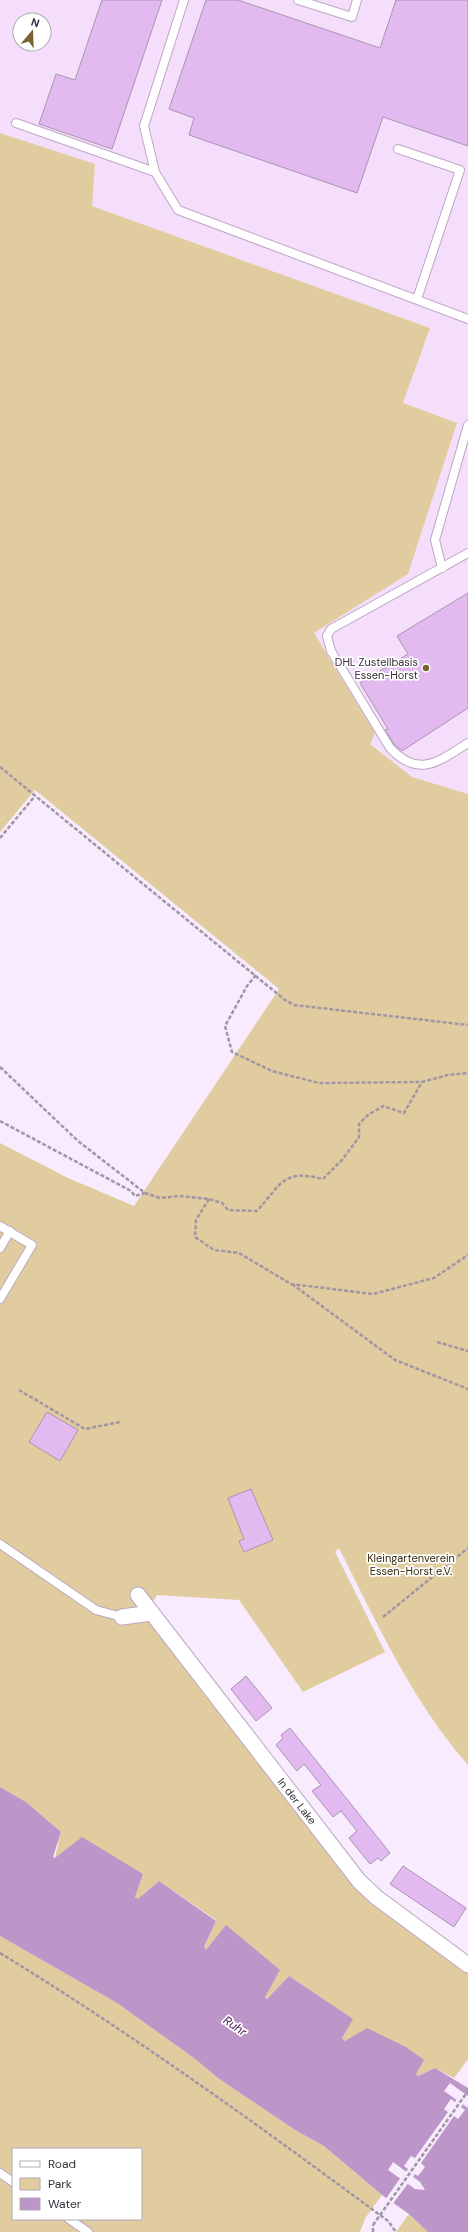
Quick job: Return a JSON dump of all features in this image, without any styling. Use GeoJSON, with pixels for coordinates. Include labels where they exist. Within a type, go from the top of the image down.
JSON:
{"type":"FeatureCollection","features":[{"type":"Feature","properties":{"kind":"street","name":"In der Lake"},"geometry":{"type":"LineString","coordinates":[[138,1595],[359,1881],[376,1897],[468,1964]]}},
{"type":"Feature","properties":{"kind":"street"},"geometry":{"type":"LineString","coordinates":[[122,1617],[151,1613]]}},
{"type":"Feature","properties":{"kind":"lane"},"geometry":{"type":"LineString","coordinates":[[184,0],[144,126],[155,172],[178,210],[468,319]]}},
{"type":"Feature","properties":{"kind":"lane"},"geometry":{"type":"LineString","coordinates":[[298,0],[352,17],[357,0]]}},
{"type":"Feature","properties":{"kind":"lane"},"geometry":{"type":"LineString","coordinates":[[16,123],[155,172]]}},
{"type":"Feature","properties":{"kind":"lane"},"geometry":{"type":"LineString","coordinates":[[398,149],[460,170],[417,300]]}},
{"type":"Feature","properties":{"kind":"lane"},"geometry":{"type":"LineString","coordinates":[[442,568],[435,540],[468,426]]}},
{"type":"Feature","properties":{"kind":"lane"},"geometry":{"type":"LineString","coordinates":[[468,553],[331,629],[327,636],[327,642],[390,748],[400,759],[419,766],[433,764],[468,743]]}},
{"type":"Feature","properties":{"kind":"lane"},"geometry":{"type":"LineString","coordinates":[[0,1226],[32,1245],[0,1299]]}},
{"type":"Feature","properties":{"kind":"lane"},"geometry":{"type":"LineString","coordinates":[[0,1248],[10,1231]]}},
{"type":"Feature","properties":{"kind":"lane"},"geometry":{"type":"LineString","coordinates":[[0,1544],[96,1610],[122,1617]]}},
{"type":"Feature","properties":{"kind":"lane"},"geometry":{"type":"LineString","coordinates":[[0,2173],[12,2181]]}},
{"type":"Feature","properties":{"kind":"lane"},"geometry":{"type":"LineString","coordinates":[[70,2220],[88,2232]]}},
{"type":"Feature","properties":{"kind":"path"},"geometry":{"type":"LineString","coordinates":[[0,767],[294,1005],[468,1025]]}},
{"type":"Feature","properties":{"kind":"path"},"geometry":{"type":"LineString","coordinates":[[0,838],[35,796]]}},
{"type":"Feature","properties":{"kind":"path"},"geometry":{"type":"LineString","coordinates":[[256,975],[247,986],[226,1026],[232,1052],[272,1070],[318,1083],[422,1082],[448,1075],[468,1074]]}},
{"type":"Feature","properties":{"kind":"path"},"geometry":{"type":"LineString","coordinates":[[0,1066],[78,1141],[145,1193],[160,1198],[179,1196],[209,1199],[222,1202],[228,1210],[258,1211],[283,1181],[293,1176],[303,1174],[323,1179],[342,1160],[359,1138],[360,1124],[368,1115],[384,1106],[404,1113],[422,1082]]}},
{"type":"Feature","properties":{"kind":"path"},"geometry":{"type":"LineString","coordinates":[[0,1121],[131,1191],[135,1196],[145,1193]]}},
{"type":"Feature","properties":{"kind":"path"},"geometry":{"type":"LineString","coordinates":[[209,1199],[196,1220],[195,1237],[214,1250],[239,1253],[291,1284],[395,1360],[468,1389]]}},
{"type":"Feature","properties":{"kind":"path"},"geometry":{"type":"LineString","coordinates":[[291,1284],[373,1294],[434,1278],[468,1255]]}},
{"type":"Feature","properties":{"kind":"path"},"geometry":{"type":"LineString","coordinates":[[437,1342],[468,1351]]}},
{"type":"Feature","properties":{"kind":"path"},"geometry":{"type":"LineString","coordinates":[[19,1390],[85,1429],[120,1422]]}},
{"type":"Feature","properties":{"kind":"path"},"geometry":{"type":"LineString","coordinates":[[383,1616],[468,1548]]}},
{"type":"Feature","properties":{"kind":"path"},"geometry":{"type":"LineString","coordinates":[[0,1953],[95,2012],[165,2060],[388,2220],[396,2232]]}},
{"type":"Feature","properties":{"kind":"path"},"geometry":{"type":"LineString","coordinates":[[373,2232],[373,2226],[468,2090]]}},
{"type":"Feature","properties":{"kind":"shaded area"},"geometry":{"type":"Polygon","coordinates":[[[0,0],[468,0],[468,794],[412,777],[370,743],[375,733],[314,633],[408,574],[457,423],[403,404],[430,328],[92,206],[95,164],[0,133],[0,0]]]}},
{"type":"Feature","properties":{"kind":"green space","name":"Kleingartenverein Essen-Horst e.V."},"geometry":{"type":"Polygon","coordinates":[[[0,133],[95,164],[92,206],[430,328],[403,403],[457,423],[408,574],[314,633],[375,733],[370,744],[412,777],[468,794],[468,1765],[430,1715],[413,1688],[382,1633],[339,1548],[335,1552],[385,1652],[303,1692],[239,1600],[157,1595],[150,1607],[356,1883],[468,1970],[468,2059],[454,2078],[435,2068],[418,2076],[415,2074],[423,2060],[345,2041],[342,2038],[352,2019],[289,1976],[267,1999],[226,1926],[206,1950],[204,1948],[216,1920],[159,1881],[138,1899],[135,1897],[143,1874],[118,1860],[55,1858],[61,1832],[26,1802],[0,1787],[0,1143],[68,1178],[134,1206],[279,989],[35,790],[0,832],[0,133]]]}},
{"type":"Feature","properties":{"kind":"green space"},"geometry":{"type":"Polygon","coordinates":[[[0,1936],[117,2003],[194,2058],[218,2078],[295,2130],[324,2146],[382,2195],[366,2217],[360,2232],[0,2232],[0,1936]]]}},
{"type":"Feature","properties":{"kind":"green space"},"geometry":{"type":"Polygon","coordinates":[[[409,2214],[428,2232],[396,2232],[409,2214]]]}},
{"type":"Feature","properties":{"kind":"water","name":"Ruhr"},"geometry":{"type":"Polygon","coordinates":[[[0,1787],[26,1802],[61,1832],[53,1857],[55,1858],[82,1837],[143,1874],[135,1897],[138,1899],[159,1881],[216,1921],[204,1947],[206,1950],[226,1925],[280,1970],[265,1997],[267,1999],[289,1976],[353,2019],[342,2038],[345,2041],[367,2028],[406,2047],[424,2060],[416,2074],[418,2076],[435,2068],[468,2088],[468,2096],[450,2083],[444,2091],[468,2108],[468,2232],[428,2232],[409,2214],[382,2195],[324,2146],[295,2130],[218,2078],[194,2058],[117,2003],[0,1936],[0,1787]],[[393,2162],[388,2170],[415,2189],[425,2190],[420,2182],[393,2162]]]}},
{"type":"Feature","properties":{"kind":"pier"},"geometry":{"type":"Polygon","coordinates":[[[458,2098],[464,2102],[461,2107],[465,2110],[458,2119],[454,2116],[421,2163],[425,2167],[418,2176],[415,2174],[412,2178],[405,2173],[408,2169],[404,2166],[411,2156],[415,2158],[448,2112],[444,2109],[451,2099],[455,2102],[458,2098]]]}},
{"type":"Feature","properties":{"kind":"pier"},"geometry":{"type":"Polygon","coordinates":[[[401,2177],[409,2182],[392,2205],[385,2200],[401,2177]]]}},
{"type":"Feature","properties":{"kind":"building"},"geometry":{"type":"Polygon","coordinates":[[[102,0],[162,0],[112,149],[39,124],[56,74],[75,80],[102,0]]]}},
{"type":"Feature","properties":{"kind":"building"},"geometry":{"type":"Polygon","coordinates":[[[206,0],[238,0],[380,48],[396,0],[468,0],[468,146],[383,117],[357,193],[189,135],[194,118],[169,109],[206,0]]]}},
{"type":"Feature","properties":{"kind":"building","name":"DHL Zustellbasis Essen-Horst"},"geometry":{"type":"Polygon","coordinates":[[[468,593],[468,708],[402,751],[394,744],[385,730],[388,729],[360,683],[408,654],[397,636],[468,593]]]}},
{"type":"Feature","properties":{"kind":"building"},"geometry":{"type":"Polygon","coordinates":[[[47,1412],[78,1430],[60,1461],[29,1442],[47,1412]]]}},
{"type":"Feature","properties":{"kind":"building"},"geometry":{"type":"Polygon","coordinates":[[[251,1489],[273,1540],[244,1552],[239,1541],[244,1539],[228,1498],[251,1489]]]}},
{"type":"Feature","properties":{"kind":"building"},"geometry":{"type":"Polygon","coordinates":[[[246,1676],[272,1708],[256,1721],[231,1689],[246,1676]]]}},
{"type":"Feature","properties":{"kind":"building"},"geometry":{"type":"Polygon","coordinates":[[[290,1728],[390,1853],[381,1861],[378,1858],[370,1864],[349,1838],[357,1831],[341,1811],[333,1817],[312,1791],[321,1785],[304,1764],[297,1771],[276,1745],[283,1738],[281,1735],[290,1728]]]}},
{"type":"Feature","properties":{"kind":"building"},"geometry":{"type":"Polygon","coordinates":[[[403,1866],[466,1908],[454,1927],[390,1884],[403,1866]]]}},
{"type":"Feature","properties":{"kind":"place","name":"DHL Zustellbasis Essen-Horst"},"geometry":{"type":"Point","coordinates":[426,668]}}]}
